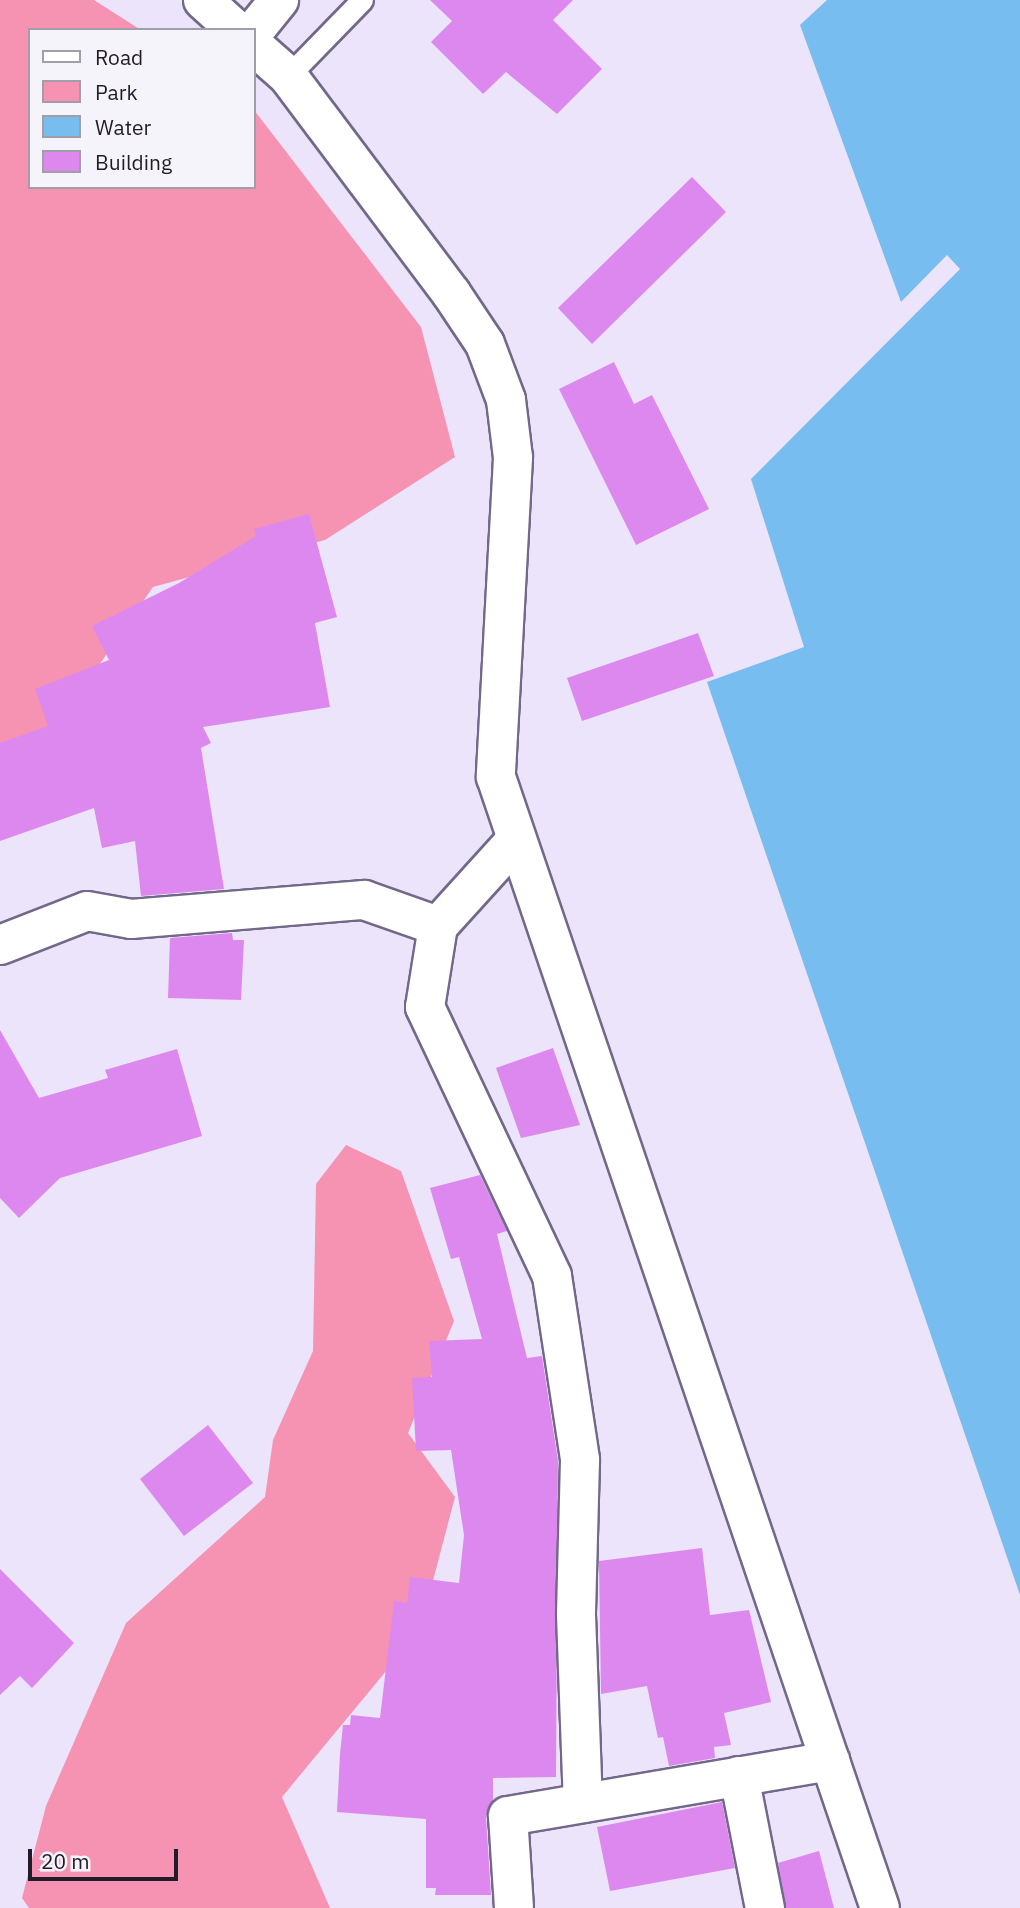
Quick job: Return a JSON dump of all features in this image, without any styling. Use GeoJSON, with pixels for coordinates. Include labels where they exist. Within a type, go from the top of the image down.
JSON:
{"type":"FeatureCollection","features":[{"type":"Feature","properties":{"kind":"street"},"geometry":{"type":"LineString","coordinates":[[203,0],[234,28]]}},
{"type":"Feature","properties":{"kind":"street"},"geometry":{"type":"LineString","coordinates":[[256,29],[279,0]]}},
{"type":"Feature","properties":{"kind":"street"},"geometry":{"type":"LineString","coordinates":[[256,48],[288,76],[451,293],[485,344],[506,400],[513,458],[495,776],[880,1908]]}},
{"type":"Feature","properties":{"kind":"street"},"geometry":{"type":"LineString","coordinates":[[516,840],[438,926],[425,1007],[552,1276],[580,1460],[576,1615],[583,1803]]}},
{"type":"Feature","properties":{"kind":"street"},"geometry":{"type":"LineString","coordinates":[[0,945],[87,911],[131,919],[364,900],[438,926]]}},
{"type":"Feature","properties":{"kind":"street"},"geometry":{"type":"LineString","coordinates":[[514,1908],[508,1816],[830,1761]]}},
{"type":"Feature","properties":{"kind":"street"},"geometry":{"type":"LineString","coordinates":[[739,1776],[765,1908]]}},
{"type":"Feature","properties":{"kind":"lane"},"geometry":{"type":"LineString","coordinates":[[288,76],[362,0]]}},
{"type":"Feature","properties":{"kind":"green space"},"geometry":{"type":"Polygon","coordinates":[[[0,0],[94,0],[138,28],[28,28],[28,189],[256,189],[256,113],[421,327],[455,457],[325,540],[153,587],[21,778],[0,780],[0,0]]]}},
{"type":"Feature","properties":{"kind":"green space"},"geometry":{"type":"Polygon","coordinates":[[[346,1145],[401,1171],[454,1321],[408,1433],[455,1497],[420,1630],[282,1797],[330,1908],[29,1908],[22,1898],[46,1806],[126,1623],[265,1497],[273,1440],[313,1351],[316,1184],[346,1145]]]}},
{"type":"Feature","properties":{"kind":"water"},"geometry":{"type":"Polygon","coordinates":[[[827,0],[1020,0],[1020,1595],[707,682],[804,647],[751,479],[960,269],[947,255],[901,302],[800,25],[827,0]]]}},
{"type":"Feature","properties":{"kind":"building"},"geometry":{"type":"Polygon","coordinates":[[[430,0],[573,0],[553,20],[602,69],[557,114],[506,72],[483,94],[431,42],[452,21],[430,0]]]}},
{"type":"Feature","properties":{"kind":"building"},"geometry":{"type":"Polygon","coordinates":[[[692,177],[726,212],[592,344],[558,308],[692,177]]]}},
{"type":"Feature","properties":{"kind":"building"},"geometry":{"type":"Polygon","coordinates":[[[614,362],[634,404],[652,395],[709,509],[636,545],[559,389],[614,362]]]}},
{"type":"Feature","properties":{"kind":"building"},"geometry":{"type":"Polygon","coordinates":[[[309,514],[337,617],[315,623],[330,707],[203,727],[211,743],[201,748],[224,889],[141,896],[135,841],[102,848],[94,808],[0,841],[0,743],[48,726],[35,689],[109,660],[92,626],[179,583],[256,536],[254,529],[309,514]]]}},
{"type":"Feature","properties":{"kind":"building"},"geometry":{"type":"Polygon","coordinates":[[[698,633],[714,676],[582,721],[567,678],[698,633]]]}},
{"type":"Feature","properties":{"kind":"building"},"geometry":{"type":"Polygon","coordinates":[[[232,933],[233,940],[244,940],[241,1000],[168,998],[170,938],[232,933]]]}},
{"type":"Feature","properties":{"kind":"building"},"geometry":{"type":"Polygon","coordinates":[[[0,1030],[39,1098],[108,1078],[105,1070],[177,1049],[202,1136],[60,1178],[19,1218],[0,1198],[0,1030]]]}},
{"type":"Feature","properties":{"kind":"building"},"geometry":{"type":"Polygon","coordinates":[[[553,1048],[580,1125],[521,1138],[496,1068],[553,1048]]]}},
{"type":"Feature","properties":{"kind":"building"},"geometry":{"type":"Polygon","coordinates":[[[480,1175],[507,1231],[497,1234],[527,1358],[542,1356],[558,1461],[556,1777],[493,1778],[493,1800],[486,1817],[491,1895],[435,1895],[436,1888],[426,1888],[426,1819],[337,1812],[340,1754],[343,1725],[350,1725],[351,1715],[380,1718],[394,1601],[407,1603],[410,1577],[459,1583],[464,1535],[451,1450],[416,1451],[412,1378],[432,1377],[429,1341],[482,1339],[459,1257],[451,1259],[430,1188],[480,1175]]]}},
{"type":"Feature","properties":{"kind":"building"},"geometry":{"type":"Polygon","coordinates":[[[208,1425],[253,1483],[184,1536],[140,1479],[208,1425]]]}},
{"type":"Feature","properties":{"kind":"building"},"geometry":{"type":"Polygon","coordinates":[[[702,1548],[710,1615],[749,1610],[771,1702],[724,1713],[731,1745],[714,1747],[715,1758],[669,1766],[663,1737],[658,1738],[647,1686],[601,1694],[599,1561],[702,1548]]]}},
{"type":"Feature","properties":{"kind":"building"},"geometry":{"type":"Polygon","coordinates":[[[0,1569],[74,1643],[32,1688],[20,1676],[0,1695],[0,1569]]]}},
{"type":"Feature","properties":{"kind":"building"},"geometry":{"type":"Polygon","coordinates":[[[722,1802],[735,1868],[610,1891],[597,1827],[722,1802]]]}},
{"type":"Feature","properties":{"kind":"building"},"geometry":{"type":"Polygon","coordinates":[[[819,1851],[834,1908],[786,1908],[778,1863],[819,1851]]]}}]}
